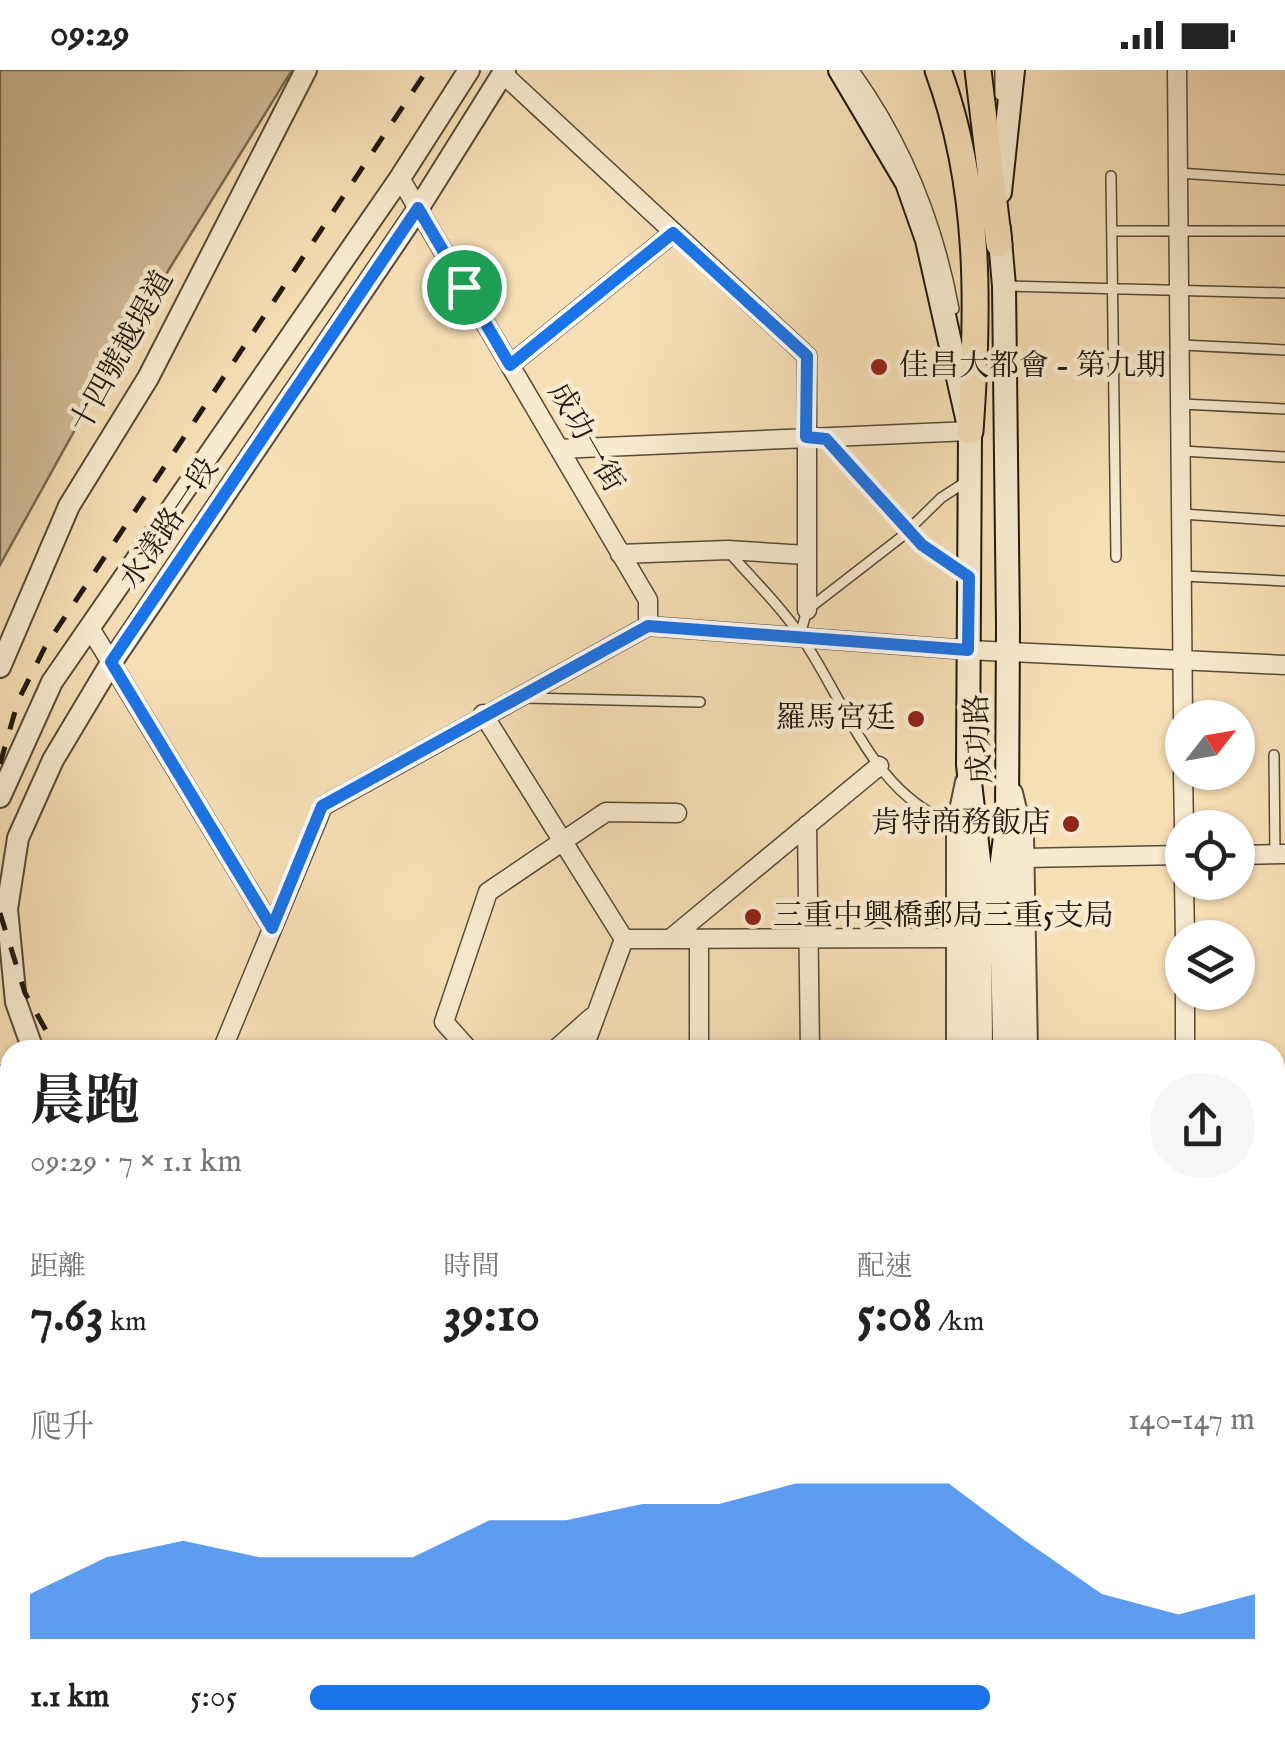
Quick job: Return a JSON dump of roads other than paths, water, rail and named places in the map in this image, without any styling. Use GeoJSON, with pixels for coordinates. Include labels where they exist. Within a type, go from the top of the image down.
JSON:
{"type":"FeatureCollection","features":[{"type":"Feature","properties":{"kind":"main road","name":"成功路"},"geometry":{"type":"LineString","coordinates":[[840,70],[907,183],[928,240],[970,431],[968,765]]}},
{"type":"Feature","properties":{"kind":"main road"},"geometry":{"type":"LineString","coordinates":[[938,70],[956,120],[976,239],[977,340],[970,431]]}},
{"type":"Feature","properties":{"kind":"main road"},"geometry":{"type":"LineString","coordinates":[[978,70],[999,244]]}},
{"type":"Feature","properties":{"kind":"main road","name":"成功路"},"geometry":{"type":"LineString","coordinates":[[1007,772],[1004,286],[999,244],[1000,188],[1014,70]]}},
{"type":"Feature","properties":{"kind":"main road"},"geometry":{"type":"LineString","coordinates":[[968,765],[997,866],[1004,1040]]}},
{"type":"Feature","properties":{"kind":"main road"},"geometry":{"type":"LineString","coordinates":[[982,1040],[997,866],[1006,820],[1007,772]]}},
{"type":"Feature","properties":{"kind":"street","name":"十四號越堤道"},"geometry":{"type":"LineString","coordinates":[[0,667],[69,506],[148,378],[306,70]]}},
{"type":"Feature","properties":{"kind":"street","name":"水漾路一段"},"geometry":{"type":"LineString","coordinates":[[0,797],[52,682],[400,178],[469,70]]}},
{"type":"Feature","properties":{"kind":"street"},"geometry":{"type":"LineString","coordinates":[[1177,70],[1183,700]]}},
{"type":"Feature","properties":{"kind":"street","name":"水漾路一段"},"geometry":{"type":"LineString","coordinates":[[29,1040],[16,1002],[7,910],[10,872],[18,838],[53,760],[111,662],[418,208],[504,72]]}},
{"type":"Feature","properties":{"kind":"street"},"geometry":{"type":"LineString","coordinates":[[504,72],[807,356],[807,610]]}},
{"type":"Feature","properties":{"kind":"street","name":"成功一街"},"geometry":{"type":"LineString","coordinates":[[400,178],[648,600],[648,626]]}},
{"type":"Feature","properties":{"kind":"street"},"geometry":{"type":"LineString","coordinates":[[510,365],[673,233]]}},
{"type":"Feature","properties":{"kind":"street"},"geometry":{"type":"LineString","coordinates":[[559,449],[970,431]]}},
{"type":"Feature","properties":{"kind":"street"},"geometry":{"type":"LineString","coordinates":[[620,554],[728,550],[806,555]]}},
{"type":"Feature","properties":{"kind":"street"},"geometry":{"type":"LineString","coordinates":[[226,1040],[322,806],[648,626],[800,634],[968,650],[1285,666]]}},
{"type":"Feature","properties":{"kind":"street"},"geometry":{"type":"LineString","coordinates":[[90,628],[272,928]]}},
{"type":"Feature","properties":{"kind":"street"},"geometry":{"type":"LineString","coordinates":[[483,714],[624,940]]}},
{"type":"Feature","properties":{"kind":"street","name":"成功路"},"geometry":{"type":"LineString","coordinates":[[957,1040],[957,825],[968,765]]}},
{"type":"Feature","properties":{"kind":"street"},"geometry":{"type":"LineString","coordinates":[[670,939],[879,766]]}},
{"type":"Feature","properties":{"kind":"street","name":"成功路"},"geometry":{"type":"LineString","coordinates":[[1007,772],[997,866],[1025,1040]]}},
{"type":"Feature","properties":{"kind":"street"},"geometry":{"type":"LineString","coordinates":[[460,1040],[444,1022],[488,892],[606,812],[677,813]]}},
{"type":"Feature","properties":{"kind":"street"},"geometry":{"type":"LineString","coordinates":[[807,825],[810,1040]]}},
{"type":"Feature","properties":{"kind":"street"},"geometry":{"type":"LineString","coordinates":[[1255,855],[1280,854]]}},
{"type":"Feature","properties":{"kind":"street"},"geometry":{"type":"LineString","coordinates":[[997,866],[1165,856]]}},
{"type":"Feature","properties":{"kind":"street"},"geometry":{"type":"LineString","coordinates":[[699,938],[700,1040]]}},
{"type":"Feature","properties":{"kind":"street"},"geometry":{"type":"LineString","coordinates":[[624,940],[956,938]]}},
{"type":"Feature","properties":{"kind":"street"},"geometry":{"type":"LineString","coordinates":[[587,1040],[624,940]]}},
{"type":"Feature","properties":{"kind":"street"},"geometry":{"type":"LineString","coordinates":[[1185,1010],[1185,1040]]}},
{"type":"Feature","properties":{"kind":"street"},"geometry":{"type":"LineString","coordinates":[[566,1040],[596,1014]]}},
{"type":"Feature","properties":{"kind":"lane"},"geometry":{"type":"LineString","coordinates":[[854,70],[917,179],[943,248],[970,431]]}},
{"type":"Feature","properties":{"kind":"lane"},"geometry":{"type":"LineString","coordinates":[[1000,70],[1000,188]]}},
{"type":"Feature","properties":{"kind":"lane"},"geometry":{"type":"LineString","coordinates":[[1178,173],[1285,180]]}},
{"type":"Feature","properties":{"kind":"lane"},"geometry":{"type":"LineString","coordinates":[[1111,176],[1116,287],[1116,557]]}},
{"type":"Feature","properties":{"kind":"lane"},"geometry":{"type":"LineString","coordinates":[[1113,230],[1285,231]]}},
{"type":"Feature","properties":{"kind":"lane"},"geometry":{"type":"LineString","coordinates":[[1004,286],[1181,287],[1285,293]]}},
{"type":"Feature","properties":{"kind":"lane"},"geometry":{"type":"LineString","coordinates":[[1182,345],[1285,350]]}},
{"type":"Feature","properties":{"kind":"lane"},"geometry":{"type":"LineString","coordinates":[[1182,404],[1285,410]]}},
{"type":"Feature","properties":{"kind":"lane"},"geometry":{"type":"LineString","coordinates":[[826,439],[908,529],[969,577]]}},
{"type":"Feature","properties":{"kind":"lane"},"geometry":{"type":"LineString","coordinates":[[1182,450],[1285,456]]}},
{"type":"Feature","properties":{"kind":"lane"},"geometry":{"type":"LineString","coordinates":[[800,634],[807,610],[941,498],[970,480]]}},
{"type":"Feature","properties":{"kind":"lane"},"geometry":{"type":"LineString","coordinates":[[1182,514],[1285,521]]}},
{"type":"Feature","properties":{"kind":"lane"},"geometry":{"type":"LineString","coordinates":[[728,550],[800,634],[879,766],[910,799],[936,818],[957,825]]}},
{"type":"Feature","properties":{"kind":"lane"},"geometry":{"type":"LineString","coordinates":[[1183,576],[1285,581]]}},
{"type":"Feature","properties":{"kind":"lane"},"geometry":{"type":"LineString","coordinates":[[523,698],[700,702]]}},
{"type":"Feature","properties":{"kind":"lane"},"geometry":{"type":"LineString","coordinates":[[1274,755],[1280,854]]}},
{"type":"Feature","properties":{"kind":"lane"},"geometry":{"type":"LineString","coordinates":[[971,1040],[997,866]]}},
{"type":"Feature","properties":{"kind":"lane"},"geometry":{"type":"LineString","coordinates":[[997,866],[1015,1040]]}},
{"type":"Feature","properties":{"kind":"railway"},"geometry":{"type":"LineString","coordinates":[[0,764],[18,701],[45,647],[427,70]]}},
{"type":"Feature","properties":{"kind":"railway"},"geometry":{"type":"LineString","coordinates":[[0,913],[25,993],[51,1040]]}},
{"type":"Feature","properties":{"kind":"place","name":"佳昌大都會 - 第九期"},"geometry":{"type":"Point","coordinates":[879,367]}},
{"type":"Feature","properties":{"kind":"place","name":"羅馬宮廷"},"geometry":{"type":"Point","coordinates":[916,719]}},
{"type":"Feature","properties":{"kind":"place","name":"肯特商務飯店"},"geometry":{"type":"Point","coordinates":[1071,824]}},
{"type":"Feature","properties":{"kind":"place","name":"三重中興橋郵局三重5支局"},"geometry":{"type":"Point","coordinates":[753,917]}}]}
